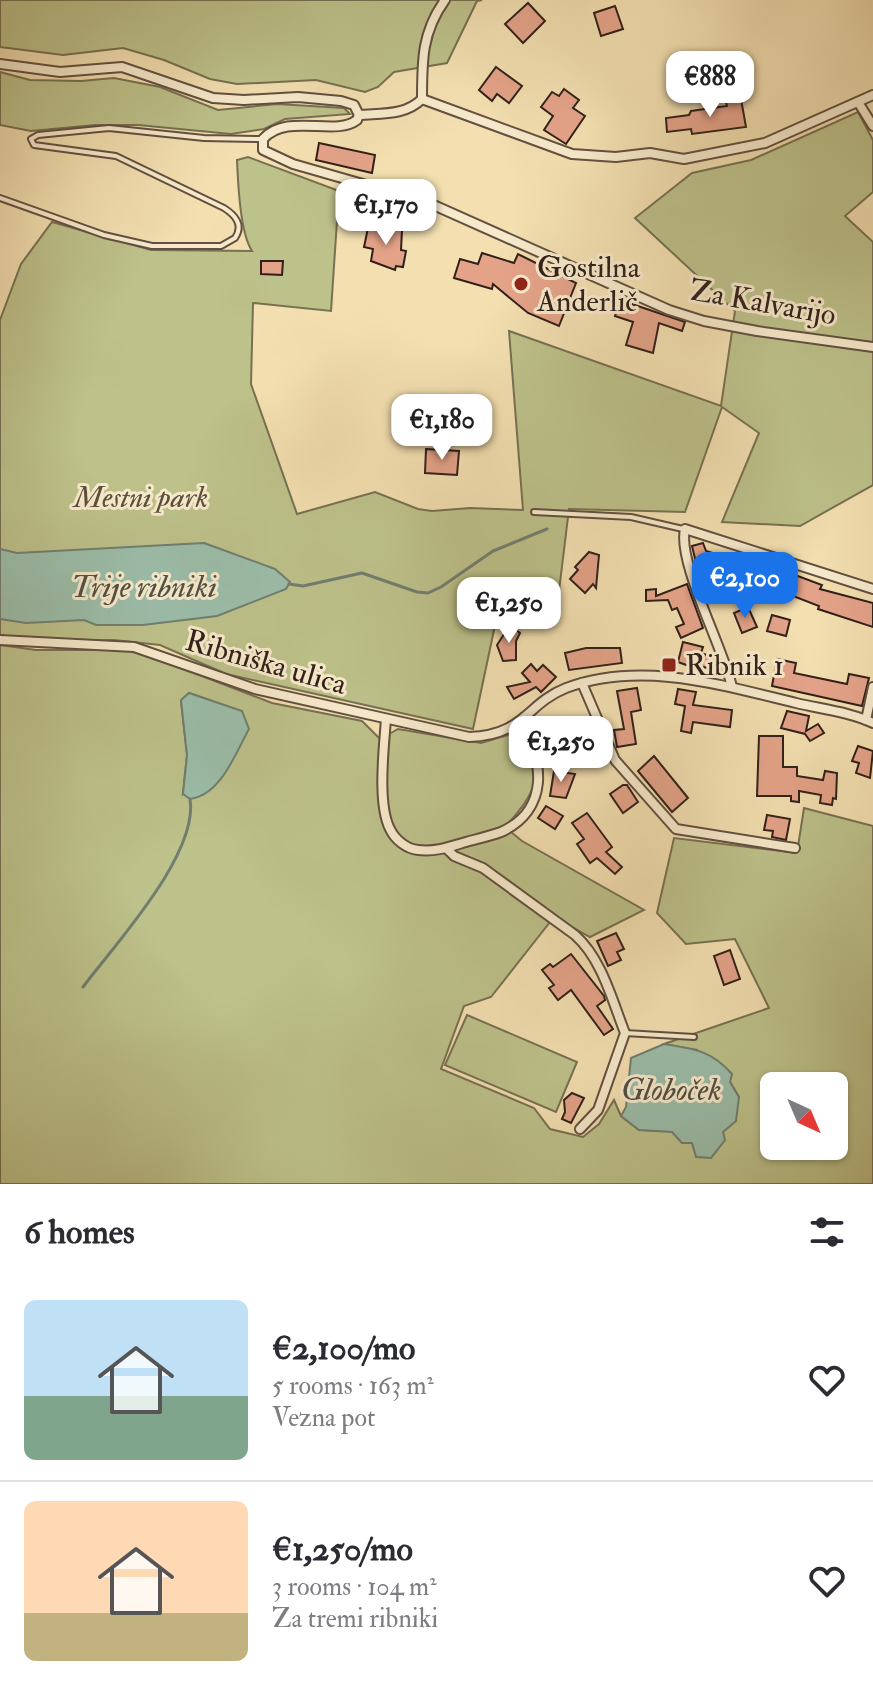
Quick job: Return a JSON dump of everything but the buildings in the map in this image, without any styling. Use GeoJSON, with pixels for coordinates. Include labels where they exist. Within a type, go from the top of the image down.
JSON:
{"type":"FeatureCollection","features":[{"type":"Feature","properties":{"kind":"street"},"geometry":{"type":"LineString","coordinates":[[359,115],[400,112],[414,107],[422,99],[421,54],[425,36],[432,18],[445,0]]}},
{"type":"Feature","properties":{"kind":"street"},"geometry":{"type":"LineString","coordinates":[[0,64],[60,72],[122,67],[213,98],[298,97],[341,101],[354,105],[359,115]]}},
{"type":"Feature","properties":{"kind":"street"},"geometry":{"type":"LineString","coordinates":[[422,99],[572,154],[616,157],[650,153],[684,159],[765,143],[873,95]]}},
{"type":"Feature","properties":{"kind":"street"},"geometry":{"type":"LineString","coordinates":[[858,102],[873,126]]}},
{"type":"Feature","properties":{"kind":"street"},"geometry":{"type":"LineString","coordinates":[[263,139],[287,127],[349,125],[359,115]]}},
{"type":"Feature","properties":{"kind":"street","name":"Za Kalvarijo"},"geometry":{"type":"LineString","coordinates":[[263,139],[263,150],[277,159],[429,203],[669,310],[704,321],[757,331],[873,347]]}},
{"type":"Feature","properties":{"kind":"street"},"geometry":{"type":"LineString","coordinates":[[732,687],[726,659],[684,556],[685,529],[873,589]]}},
{"type":"Feature","properties":{"kind":"street","name":"Ribniška ulica"},"geometry":{"type":"LineString","coordinates":[[0,640],[134,647],[236,683],[469,737],[485,736],[517,724],[561,690],[582,683],[648,674],[732,687],[870,722]]}},
{"type":"Feature","properties":{"kind":"street"},"geometry":{"type":"LineString","coordinates":[[582,683],[615,760],[676,829],[795,848]]}},
{"type":"Feature","properties":{"kind":"street"},"geometry":{"type":"LineString","coordinates":[[870,722],[873,687]]}},
{"type":"Feature","properties":{"kind":"street"},"geometry":{"type":"LineString","coordinates":[[386,719],[383,765],[389,827],[404,845],[416,850],[448,850],[501,832],[516,822],[533,802],[539,789],[540,770],[537,756],[517,724]]}},
{"type":"Feature","properties":{"kind":"street"},"geometry":{"type":"LineString","coordinates":[[448,850],[454,856],[483,868],[585,944],[599,967],[625,1033],[598,1110],[580,1129]]}},
{"type":"Feature","properties":{"kind":"lane"},"geometry":{"type":"LineString","coordinates":[[0,198],[104,235],[152,246],[221,246],[235,238],[239,228],[237,219],[224,208],[116,156],[34,145],[31,139],[38,135],[109,128],[204,138],[263,139]]}},
{"type":"Feature","properties":{"kind":"lane"},"geometry":{"type":"LineString","coordinates":[[534,512],[631,517],[685,529]]}},
{"type":"Feature","properties":{"kind":"lane"},"geometry":{"type":"LineString","coordinates":[[625,1033],[694,1037]]}},
{"type":"Feature","properties":{"kind":"green space"},"geometry":{"type":"Polygon","coordinates":[[[0,0],[482,0],[477,1],[447,63],[394,72],[378,87],[365,92],[316,80],[237,84],[210,79],[164,60],[123,48],[63,55],[0,47],[0,0]]]}},
{"type":"Feature","properties":{"kind":"green space"},"geometry":{"type":"Polygon","coordinates":[[[0,72],[30,80],[114,78],[160,87],[218,110],[277,104],[344,108],[350,114],[285,119],[264,129],[231,134],[138,125],[95,125],[31,131],[0,125],[0,72]]]}},
{"type":"Feature","properties":{"kind":"green space","name":"Mestni park"},"geometry":{"type":"Polygon","coordinates":[[[858,112],[873,140],[873,192],[845,216],[873,242],[873,485],[800,526],[722,522],[759,433],[722,407],[685,512],[569,509],[557,607],[497,616],[473,729],[226,674],[160,645],[114,640],[47,642],[0,635],[0,320],[21,264],[52,222],[151,250],[252,251],[242,220],[237,160],[248,157],[339,191],[331,311],[253,303],[251,384],[297,514],[375,492],[418,509],[432,511],[470,508],[523,510],[509,331],[721,406],[735,311],[635,218],[692,173],[751,160],[858,112]]]}},
{"type":"Feature","properties":{"kind":"green space"},"geometry":{"type":"Polygon","coordinates":[[[0,645],[36,650],[135,650],[272,703],[362,721],[380,739],[398,729],[481,743],[512,734],[532,759],[535,771],[531,793],[505,827],[522,841],[644,910],[590,937],[554,917],[491,997],[464,1006],[441,1069],[534,1108],[550,1129],[583,1137],[599,1124],[614,1100],[621,1116],[639,1130],[723,1132],[739,1097],[730,1082],[697,1050],[664,1044],[769,1008],[735,939],[686,944],[657,913],[674,838],[797,853],[804,808],[873,826],[873,1184],[0,1184],[0,645]],[[189,693],[181,701],[187,755],[183,793],[241,711],[189,693]]]}},
{"type":"Feature","properties":{"kind":"green space"},"geometry":{"type":"Polygon","coordinates":[[[467,1015],[577,1062],[556,1112],[445,1065],[467,1015]]]}},
{"type":"Feature","properties":{"kind":"water","name":"Trije ribniki"},"geometry":{"type":"Polygon","coordinates":[[[204,543],[275,569],[290,582],[286,589],[217,616],[143,625],[96,625],[84,620],[26,623],[0,619],[0,549],[17,553],[204,543]]]}},
{"type":"Feature","properties":{"kind":"water"},"geometry":{"type":"Polygon","coordinates":[[[189,693],[242,711],[249,729],[219,782],[201,796],[190,799],[183,794],[187,755],[181,700],[189,693]]]}},
{"type":"Feature","properties":{"kind":"water","name":"Globoček"},"geometry":{"type":"Polygon","coordinates":[[[664,1044],[709,1055],[732,1074],[730,1082],[739,1097],[736,1121],[723,1132],[725,1140],[711,1158],[696,1157],[692,1143],[682,1143],[672,1132],[639,1130],[621,1116],[626,1107],[631,1058],[664,1044]]]}},
{"type":"Feature","properties":{"kind":"waterway"},"geometry":{"type":"LineString","coordinates":[[289,584],[303,586],[362,573],[428,593],[493,551],[547,529]]}},
{"type":"Feature","properties":{"kind":"waterway"},"geometry":{"type":"LineString","coordinates":[[83,987],[152,898],[169,871],[182,846],[189,821],[190,799]]}},
{"type":"Feature","properties":{"kind":"place","name":"Gostilna Anderlič"},"geometry":{"type":"Point","coordinates":[521,284]}},
{"type":"Feature","properties":{"kind":"place","name":"Ribnik 1"},"geometry":{"type":"Point","coordinates":[669,665]}}]}
